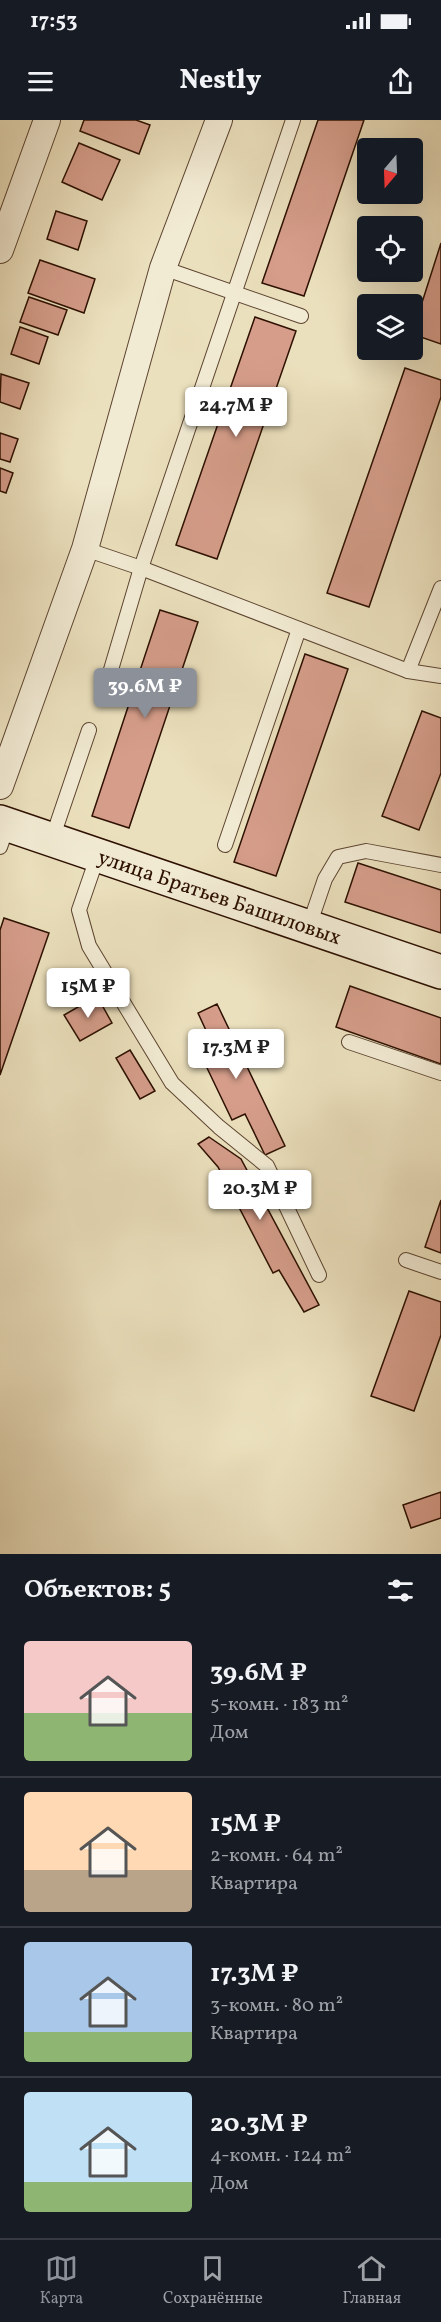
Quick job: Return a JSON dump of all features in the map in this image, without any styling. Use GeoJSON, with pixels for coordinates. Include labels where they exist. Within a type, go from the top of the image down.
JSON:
{"type":"FeatureCollection","features":[{"type":"Feature","properties":{"kind":"street"},"geometry":{"type":"LineString","coordinates":[[0,250],[47,120]]}},
{"type":"Feature","properties":{"kind":"street"},"geometry":{"type":"LineString","coordinates":[[0,786],[85,549],[164,268],[219,120]]}},
{"type":"Feature","properties":{"kind":"street","name":"улица Братьев Башиловых"},"geometry":{"type":"LineString","coordinates":[[3,831],[52,839],[441,972]]}},
{"type":"Feature","properties":{"kind":"lane"},"geometry":{"type":"LineString","coordinates":[[110,673],[141,568],[293,120]]}},
{"type":"Feature","properties":{"kind":"lane"},"geometry":{"type":"LineString","coordinates":[[164,268],[301,316]]}},
{"type":"Feature","properties":{"kind":"lane"},"geometry":{"type":"LineString","coordinates":[[85,549],[141,568],[408,670],[441,676]]}},
{"type":"Feature","properties":{"kind":"lane"},"geometry":{"type":"LineString","coordinates":[[408,670],[441,588]]}},
{"type":"Feature","properties":{"kind":"lane"},"geometry":{"type":"LineString","coordinates":[[225,845],[299,629]]}},
{"type":"Feature","properties":{"kind":"lane"},"geometry":{"type":"LineString","coordinates":[[52,839],[89,730]]}},
{"type":"Feature","properties":{"kind":"lane"},"geometry":{"type":"LineString","coordinates":[[309,926],[325,879],[338,856],[366,851],[441,865]]}},
{"type":"Feature","properties":{"kind":"lane"},"geometry":{"type":"LineString","coordinates":[[98,855],[79,910],[89,945],[172,1083],[219,1127],[267,1166],[319,1275]]}},
{"type":"Feature","properties":{"kind":"lane"},"geometry":{"type":"LineString","coordinates":[[349,1042],[441,1073]]}},
{"type":"Feature","properties":{"kind":"lane"},"geometry":{"type":"LineString","coordinates":[[406,1260],[441,1272]]}},
{"type":"Feature","properties":{"kind":"building"},"geometry":{"type":"Polygon","coordinates":[[[84,120],[136,120],[150,125],[139,154],[80,131],[84,120]]]}},
{"type":"Feature","properties":{"kind":"building"},"geometry":{"type":"Polygon","coordinates":[[[318,120],[364,120],[304,296],[262,283],[318,120]]]}},
{"type":"Feature","properties":{"kind":"building"},"geometry":{"type":"Polygon","coordinates":[[[79,143],[120,160],[102,200],[62,182],[79,143]]]}},
{"type":"Feature","properties":{"kind":"building"},"geometry":{"type":"Polygon","coordinates":[[[56,211],[87,221],[78,250],[47,239],[56,211]]]}},
{"type":"Feature","properties":{"kind":"building"},"geometry":{"type":"Polygon","coordinates":[[[441,243],[441,344],[423,338],[423,299],[441,243]]]}},
{"type":"Feature","properties":{"kind":"building"},"geometry":{"type":"Polygon","coordinates":[[[40,260],[95,279],[84,313],[28,293],[40,260]]]}},
{"type":"Feature","properties":{"kind":"building"},"geometry":{"type":"Polygon","coordinates":[[[29,297],[67,310],[58,335],[20,322],[29,297]]]}},
{"type":"Feature","properties":{"kind":"building"},"geometry":{"type":"Polygon","coordinates":[[[255,317],[296,331],[217,559],[176,545],[255,317]]]}},
{"type":"Feature","properties":{"kind":"building"},"geometry":{"type":"Polygon","coordinates":[[[20,327],[48,337],[39,364],[11,354],[20,327]]]}},
{"type":"Feature","properties":{"kind":"building"},"geometry":{"type":"Polygon","coordinates":[[[405,368],[441,380],[441,397],[369,607],[327,593],[405,368]]]}},
{"type":"Feature","properties":{"kind":"building"},"geometry":{"type":"Polygon","coordinates":[[[1,374],[29,383],[20,409],[0,402],[1,374]]]}},
{"type":"Feature","properties":{"kind":"building"},"geometry":{"type":"Polygon","coordinates":[[[0,433],[18,439],[10,462],[0,459],[0,433]]]}},
{"type":"Feature","properties":{"kind":"building"},"geometry":{"type":"Polygon","coordinates":[[[0,468],[13,473],[6,493],[0,491],[0,468]]]}},
{"type":"Feature","properties":{"kind":"building"},"geometry":{"type":"Polygon","coordinates":[[[160,610],[198,622],[129,828],[92,816],[160,610]]]}},
{"type":"Feature","properties":{"kind":"building"},"geometry":{"type":"Polygon","coordinates":[[[305,654],[348,669],[276,876],[234,862],[305,654]]]}},
{"type":"Feature","properties":{"kind":"building"},"geometry":{"type":"Polygon","coordinates":[[[422,711],[441,718],[441,773],[419,830],[382,816],[422,711]]]}},
{"type":"Feature","properties":{"kind":"building"},"geometry":{"type":"Polygon","coordinates":[[[358,863],[441,890],[441,933],[345,902],[358,863]]]}},
{"type":"Feature","properties":{"kind":"building"},"geometry":{"type":"Polygon","coordinates":[[[4,918],[49,933],[0,1075],[0,930],[4,918]]]}},
{"type":"Feature","properties":{"kind":"building"},"geometry":{"type":"Polygon","coordinates":[[[350,986],[441,1018],[441,1064],[336,1027],[350,986]]]}},
{"type":"Feature","properties":{"kind":"building"},"geometry":{"type":"Polygon","coordinates":[[[97,996],[112,1023],[80,1041],[64,1015],[97,996]]]}},
{"type":"Feature","properties":{"kind":"building"},"geometry":{"type":"Polygon","coordinates":[[[217,1004],[285,1146],[265,1155],[245,1114],[232,1120],[195,1043],[209,1037],[198,1013],[217,1004]]]}},
{"type":"Feature","properties":{"kind":"building"},"geometry":{"type":"Polygon","coordinates":[[[130,1050],[155,1091],[140,1099],[116,1058],[130,1050]]]}},
{"type":"Feature","properties":{"kind":"building"},"geometry":{"type":"Polygon","coordinates":[[[209,1137],[241,1159],[319,1305],[304,1312],[279,1270],[273,1273],[218,1167],[198,1144],[209,1137]]]}},
{"type":"Feature","properties":{"kind":"building"},"geometry":{"type":"Polygon","coordinates":[[[441,1200],[441,1253],[425,1247],[441,1200]]]}},
{"type":"Feature","properties":{"kind":"building"},"geometry":{"type":"Polygon","coordinates":[[[409,1291],[441,1302],[441,1335],[414,1411],[371,1396],[409,1291]]]}},
{"type":"Feature","properties":{"kind":"building"},"geometry":{"type":"Polygon","coordinates":[[[441,1492],[441,1518],[411,1528],[403,1505],[441,1492]]]}}]}
